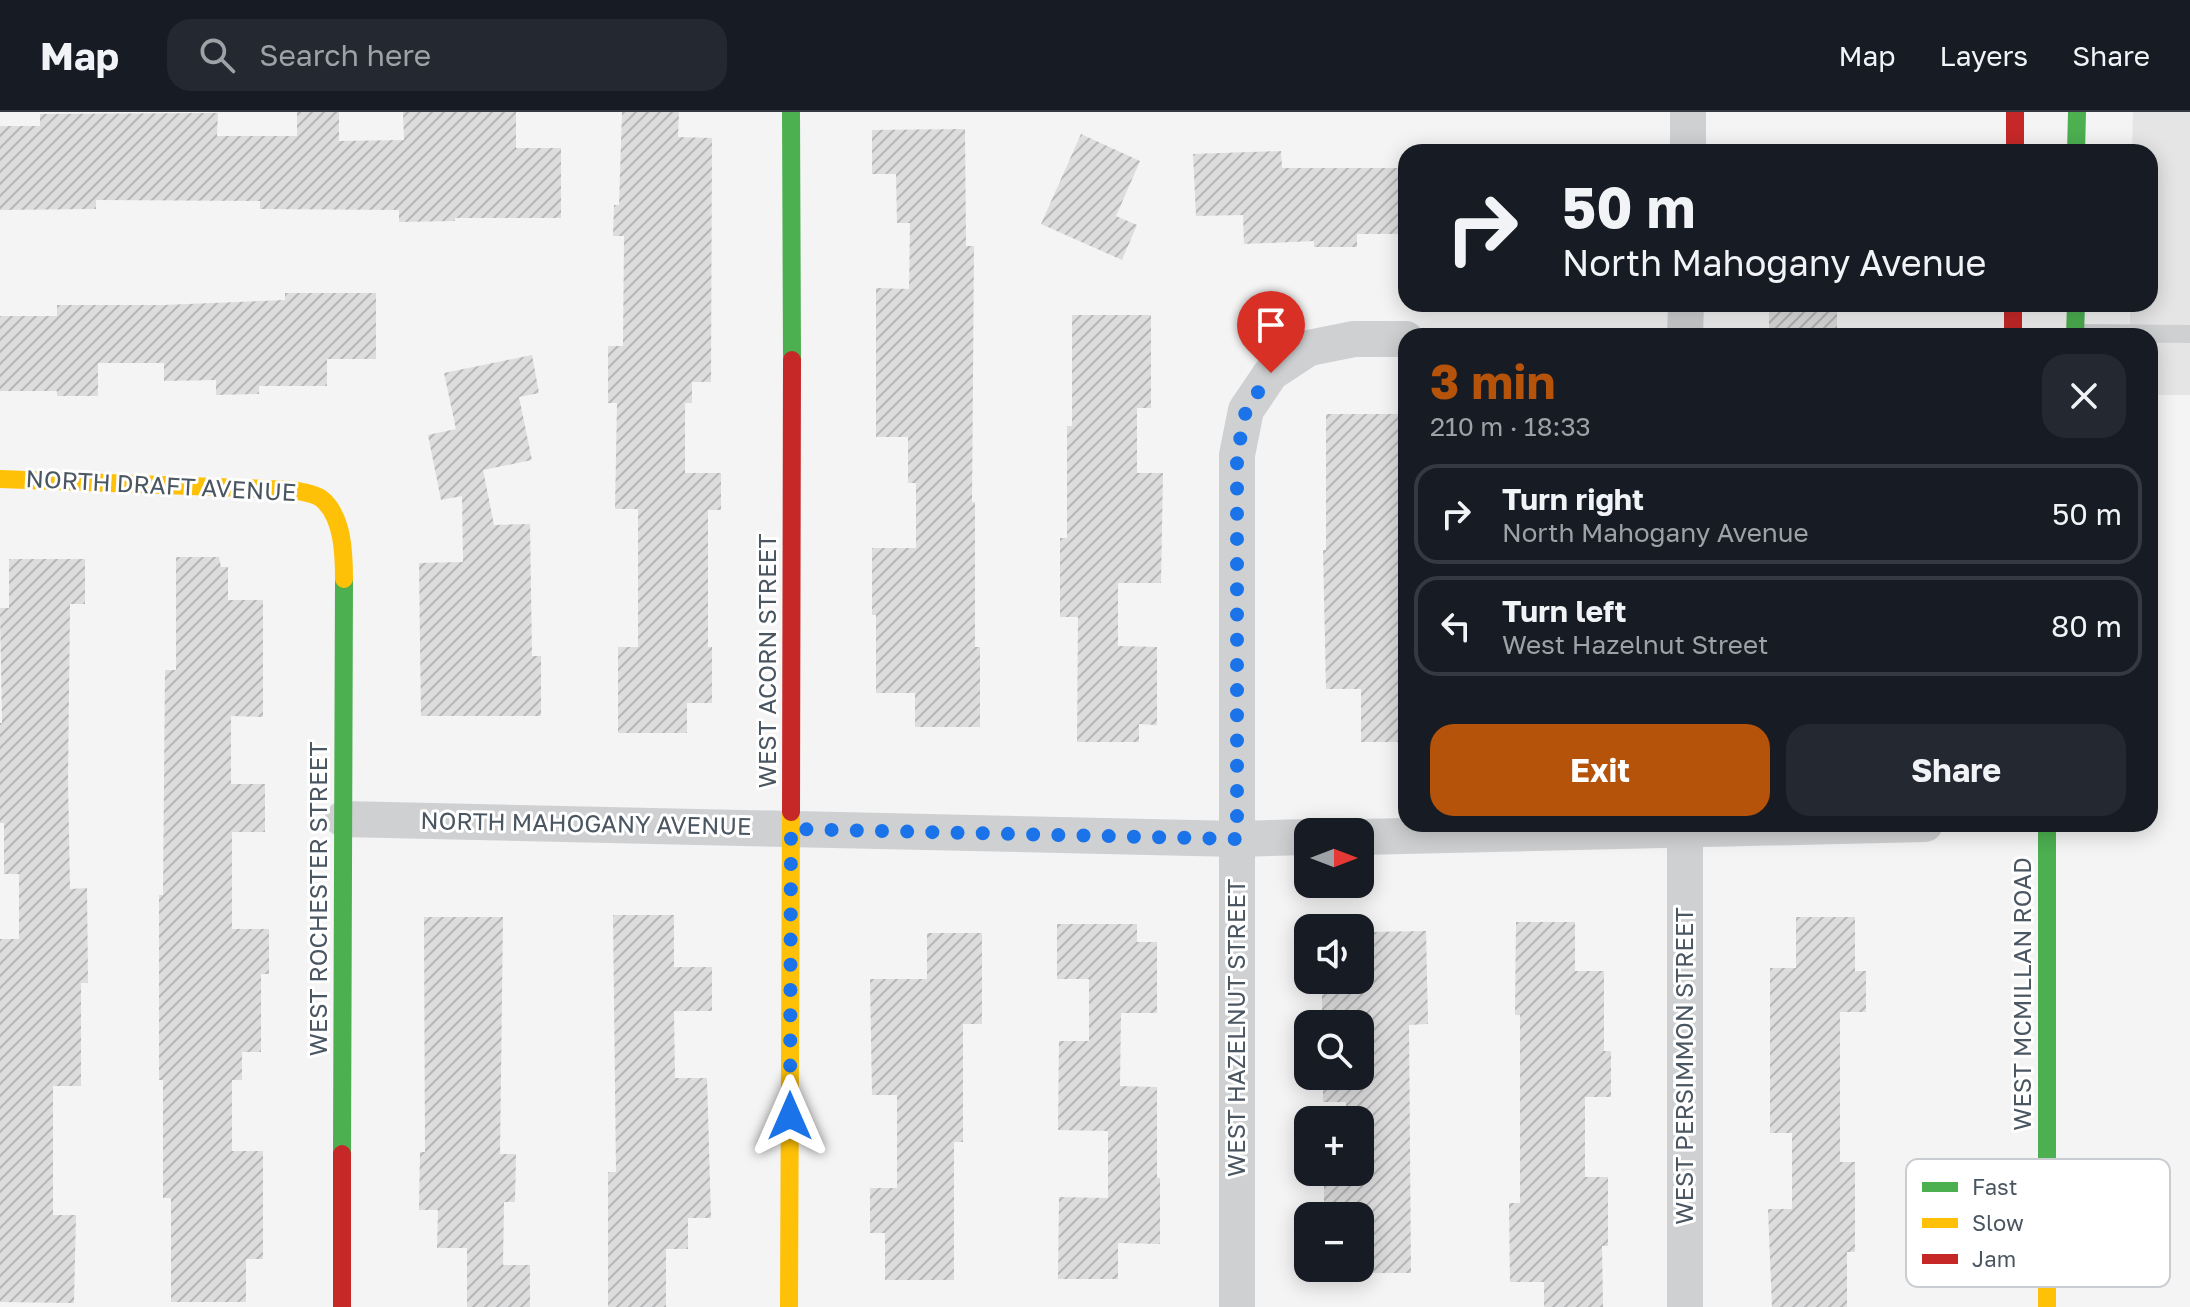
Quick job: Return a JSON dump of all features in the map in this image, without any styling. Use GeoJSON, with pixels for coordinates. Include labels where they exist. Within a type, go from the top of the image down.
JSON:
{"type":"FeatureCollection","features":[{"type":"Feature","properties":{"kind":"street","name":"WEST ACORN STREET"},"geometry":{"type":"LineString","coordinates":[[789,1307],[791,112]]}},
{"type":"Feature","properties":{"kind":"street"},"geometry":{"type":"LineString","coordinates":[[1688,112],[1688,144]]}},
{"type":"Feature","properties":{"kind":"street"},"geometry":{"type":"LineString","coordinates":[[2015,112],[2015,144]]}},
{"type":"Feature","properties":{"kind":"street"},"geometry":{"type":"LineString","coordinates":[[2076,144],[2077,112]]}},
{"type":"Feature","properties":{"kind":"street","name":"WEST HAZELNUT STREET"},"geometry":{"type":"LineString","coordinates":[[1237,1307],[1237,455],[1246,410],[1271,373],[1309,348],[1354,339],[1398,339]]}},
{"type":"Feature","properties":{"kind":"street","name":"NORTH DRAFT AVENUE"},"geometry":{"type":"LineString","coordinates":[[0,479],[293,490],[322,498]]}},
{"type":"Feature","properties":{"kind":"street","name":"WEST ROCHESTER STREET"},"geometry":{"type":"LineString","coordinates":[[322,498],[336,518],[344,558],[342,1307]]}},
{"type":"Feature","properties":{"kind":"street","name":"NORTH MAHOGANY AVENUE"},"geometry":{"type":"LineString","coordinates":[[343,819],[1237,839],[1294,837]]}},
{"type":"Feature","properties":{"kind":"street"},"geometry":{"type":"LineString","coordinates":[[1374,837],[1541,832]]}},
{"type":"Feature","properties":{"kind":"street","name":"WEST PERSIMMON STREET"},"geometry":{"type":"LineString","coordinates":[[1685,832],[1685,1307]]}},
{"type":"Feature","properties":{"kind":"street","name":"WEST MCMILLAN ROAD"},"geometry":{"type":"LineString","coordinates":[[2047,832],[2047,1159]]}},
{"type":"Feature","properties":{"kind":"lane"},"geometry":{"type":"LineString","coordinates":[[2158,334],[2190,334]]}},
{"type":"Feature","properties":{"kind":"shaded area"},"geometry":{"type":"Polygon","coordinates":[[[2133,112],[2190,112],[2190,395],[2158,395],[2158,328],[2130,328],[2130,312],[2158,312],[2158,144],[2132,144],[2133,112]]]}},
{"type":"Feature","properties":{"kind":"building"},"geometry":{"type":"Polygon","coordinates":[[[297,112],[339,112],[339,141],[404,140],[403,112],[516,112],[516,148],[561,148],[561,218],[455,218],[455,221],[399,222],[399,210],[260,209],[260,201],[96,200],[96,209],[0,210],[0,126],[40,126],[40,114],[218,113],[217,136],[297,136],[297,112]]]}},
{"type":"Feature","properties":{"kind":"building"},"geometry":{"type":"Polygon","coordinates":[[[622,112],[679,112],[678,137],[712,138],[711,382],[692,382],[692,403],[685,403],[685,473],[721,473],[721,510],[708,510],[708,647],[712,647],[712,703],[687,703],[687,733],[618,733],[618,647],[638,647],[638,509],[615,509],[617,403],[608,403],[608,346],[623,346],[624,236],[613,236],[614,205],[619,205],[622,112]]]}},
{"type":"Feature","properties":{"kind":"building"},"geometry":{"type":"Polygon","coordinates":[[[965,129],[966,246],[974,246],[972,502],[975,502],[975,647],[980,647],[980,727],[915,727],[915,693],[876,693],[872,548],[916,548],[916,483],[908,483],[908,437],[876,437],[876,288],[909,289],[910,223],[897,223],[896,174],[872,174],[872,130],[965,129]]]}},
{"type":"Feature","properties":{"kind":"building"},"geometry":{"type":"Polygon","coordinates":[[[1081,134],[1140,161],[1116,216],[1137,225],[1122,260],[1041,224],[1081,134]]]}},
{"type":"Feature","properties":{"kind":"building"},"geometry":{"type":"Polygon","coordinates":[[[1281,151],[1282,168],[1398,168],[1398,234],[1357,234],[1357,247],[1314,247],[1314,241],[1244,244],[1243,215],[1196,216],[1193,154],[1281,151]]]}},
{"type":"Feature","properties":{"kind":"building"},"geometry":{"type":"Polygon","coordinates":[[[285,293],[376,293],[376,359],[327,359],[327,386],[259,386],[259,394],[216,395],[216,380],[164,381],[164,363],[98,363],[98,396],[57,396],[57,391],[0,391],[0,316],[57,316],[57,305],[285,300],[285,293]]]}},
{"type":"Feature","properties":{"kind":"building"},"geometry":{"type":"Polygon","coordinates":[[[1769,312],[1837,312],[1837,328],[1769,328],[1769,312]]]}},
{"type":"Feature","properties":{"kind":"building"},"geometry":{"type":"Polygon","coordinates":[[[1072,315],[1151,315],[1151,408],[1137,408],[1137,473],[1163,473],[1161,583],[1118,583],[1118,646],[1157,647],[1157,725],[1139,724],[1139,742],[1077,742],[1078,617],[1060,617],[1060,538],[1067,538],[1067,426],[1072,426],[1072,315]]]}},
{"type":"Feature","properties":{"kind":"building"},"geometry":{"type":"Polygon","coordinates":[[[532,355],[539,393],[519,397],[532,460],[483,470],[494,525],[530,524],[532,656],[541,656],[541,716],[421,716],[419,563],[463,562],[462,496],[441,500],[428,435],[456,429],[444,373],[532,355]]]}},
{"type":"Feature","properties":{"kind":"building"},"geometry":{"type":"Polygon","coordinates":[[[1326,414],[1398,414],[1398,742],[1361,742],[1361,689],[1326,689],[1323,550],[1326,550],[1326,414]]]}},
{"type":"Feature","properties":{"kind":"building"},"geometry":{"type":"Polygon","coordinates":[[[176,557],[219,557],[221,567],[228,567],[228,600],[263,600],[263,717],[231,716],[231,784],[265,784],[265,832],[232,832],[232,929],[269,929],[269,974],[261,974],[261,1052],[242,1052],[242,1080],[232,1080],[232,1151],[263,1151],[263,1259],[246,1259],[246,1302],[171,1302],[171,1198],[163,1198],[163,1080],[159,1080],[159,895],[163,895],[165,670],[176,670],[176,557]]]}},
{"type":"Feature","properties":{"kind":"building"},"geometry":{"type":"Polygon","coordinates":[[[9,559],[85,559],[85,604],[70,604],[68,780],[70,889],[87,888],[88,983],[81,983],[81,1086],[53,1086],[53,1215],[76,1215],[74,1303],[0,1302],[0,939],[19,939],[19,874],[4,874],[4,823],[0,823],[0,608],[9,608],[9,559]]]}},
{"type":"Feature","properties":{"kind":"building"},"geometry":{"type":"Polygon","coordinates":[[[613,915],[674,915],[674,967],[712,967],[712,1011],[674,1011],[675,1078],[707,1078],[711,1218],[688,1218],[688,1249],[666,1249],[666,1307],[608,1307],[608,1172],[616,1172],[613,915]]]}},
{"type":"Feature","properties":{"kind":"building"},"geometry":{"type":"Polygon","coordinates":[[[424,917],[503,917],[500,1154],[516,1154],[515,1202],[504,1202],[503,1265],[530,1265],[530,1307],[467,1307],[467,1248],[437,1248],[438,1210],[419,1210],[420,1152],[425,1152],[424,917]]]}},
{"type":"Feature","properties":{"kind":"building"},"geometry":{"type":"Polygon","coordinates":[[[1796,917],[1855,917],[1855,971],[1866,971],[1866,1012],[1840,1012],[1840,1162],[1855,1162],[1855,1252],[1847,1252],[1847,1307],[1772,1307],[1768,1209],[1792,1209],[1792,1133],[1770,1133],[1770,968],[1796,968],[1796,917]]]}},
{"type":"Feature","properties":{"kind":"building"},"geometry":{"type":"Polygon","coordinates":[[[1516,922],[1575,922],[1575,971],[1604,971],[1604,1051],[1611,1051],[1611,1097],[1585,1097],[1585,1177],[1608,1177],[1608,1246],[1602,1246],[1603,1307],[1544,1307],[1544,1282],[1510,1282],[1509,1203],[1520,1203],[1520,1015],[1515,1015],[1516,922]]]}},
{"type":"Feature","properties":{"kind":"building"},"geometry":{"type":"Polygon","coordinates":[[[1057,924],[1137,924],[1137,942],[1157,942],[1157,1013],[1121,1013],[1120,1086],[1157,1087],[1160,1244],[1118,1243],[1118,1279],[1058,1279],[1059,1197],[1108,1198],[1108,1131],[1058,1130],[1059,1041],[1089,1041],[1089,979],[1057,979],[1057,924]]]}},
{"type":"Feature","properties":{"kind":"building"},"geometry":{"type":"Polygon","coordinates":[[[1426,931],[1428,1024],[1409,1025],[1411,1273],[1374,1273],[1374,1202],[1324,1202],[1324,1186],[1374,1186],[1374,1106],[1323,1102],[1323,1090],[1374,1090],[1374,1010],[1322,1010],[1322,994],[1374,994],[1374,932],[1426,931]]]}},
{"type":"Feature","properties":{"kind":"building"},"geometry":{"type":"Polygon","coordinates":[[[927,933],[982,933],[982,1024],[963,1024],[963,1142],[954,1142],[954,1280],[885,1280],[885,1233],[870,1233],[870,1188],[897,1188],[897,1095],[872,1095],[870,979],[927,979],[927,933]]]}},
{"type":"Feature","properties":{"kind":"traffic: fast"},"geometry":{"type":"LineString","coordinates":[[791,112],[792,360]]}},
{"type":"Feature","properties":{"kind":"traffic: fast"},"geometry":{"type":"LineString","coordinates":[[2076,144],[2077,112]]}},
{"type":"Feature","properties":{"kind":"traffic: fast"},"geometry":{"type":"LineString","coordinates":[[2075,328],[2076,312]]}},
{"type":"Feature","properties":{"kind":"traffic: fast"},"geometry":{"type":"LineString","coordinates":[[342,1154],[344,579]]}},
{"type":"Feature","properties":{"kind":"traffic: fast"},"geometry":{"type":"LineString","coordinates":[[2047,832],[2047,1159]]}},
{"type":"Feature","properties":{"kind":"traffic: slow"},"geometry":{"type":"LineString","coordinates":[[0,479],[293,490],[317,496],[335,516],[343,548],[344,579]]}},
{"type":"Feature","properties":{"kind":"traffic: slow"},"geometry":{"type":"LineString","coordinates":[[789,1307],[791,812]]}},
{"type":"Feature","properties":{"kind":"traffic: slow"},"geometry":{"type":"LineString","coordinates":[[2047,1287],[2047,1307]]}},
{"type":"Feature","properties":{"kind":"traffic: jam"},"geometry":{"type":"LineString","coordinates":[[2015,112],[2015,144]]}},
{"type":"Feature","properties":{"kind":"traffic: jam"},"geometry":{"type":"LineString","coordinates":[[2013,312],[2013,328]]}},
{"type":"Feature","properties":{"kind":"traffic: jam"},"geometry":{"type":"LineString","coordinates":[[791,812],[792,360]]}},
{"type":"Feature","properties":{"kind":"traffic: jam"},"geometry":{"type":"LineString","coordinates":[[342,1154],[342,1307]]}},
{"type":"Feature","properties":{"kind":"route"},"geometry":{"type":"LineString","coordinates":[[790,1116],[791,829],[1237,839],[1237,455],[1246,410],[1271,373]]}}]}
